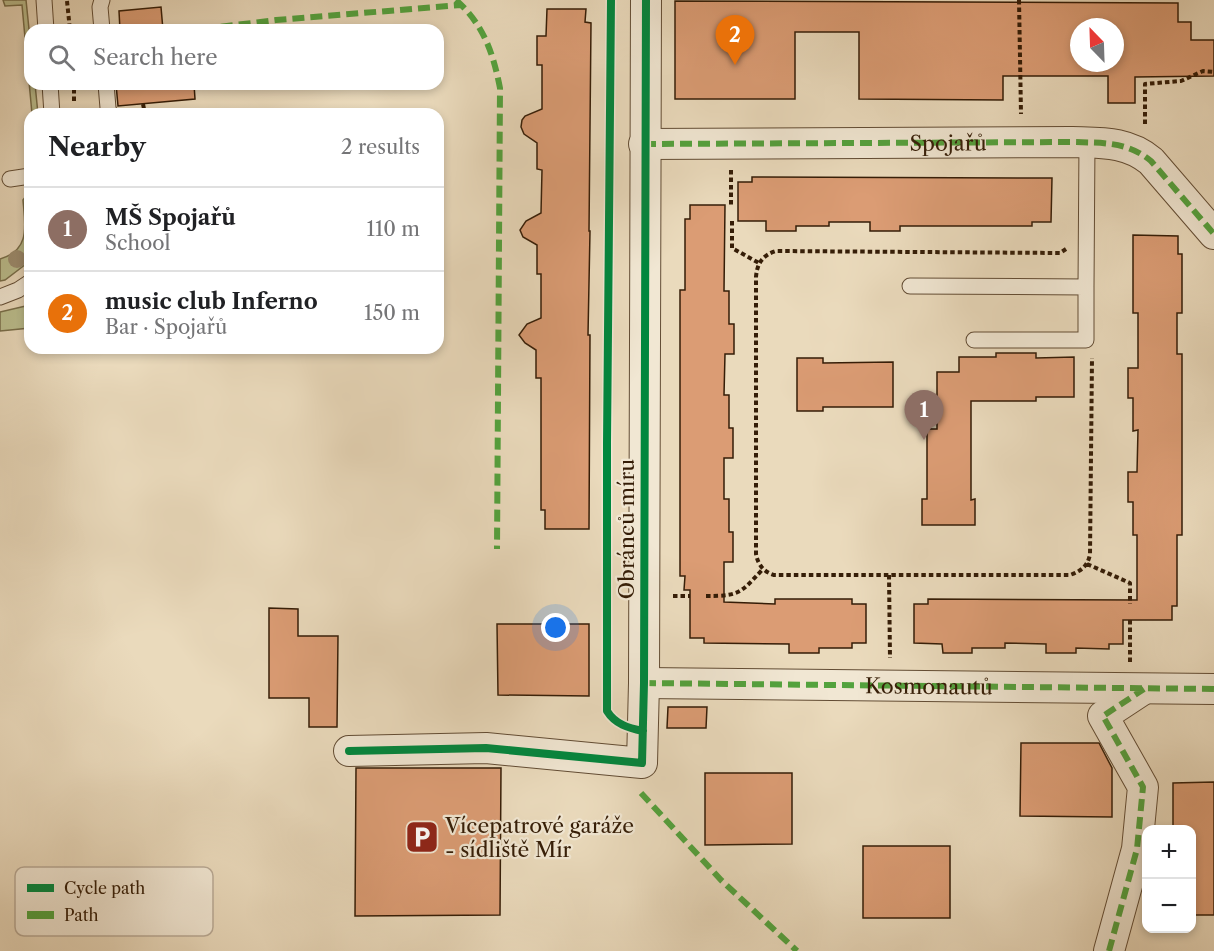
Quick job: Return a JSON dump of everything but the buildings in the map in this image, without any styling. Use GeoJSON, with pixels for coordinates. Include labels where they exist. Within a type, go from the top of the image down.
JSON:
{"type":"FeatureCollection","features":[{"type":"Feature","properties":{"kind":"street","name":"Obránců míru"},"geometry":{"type":"LineString","coordinates":[[349,751],[486,748],[642,763],[646,0]]}},
{"type":"Feature","properties":{"kind":"street","name":"Spojařů"},"geometry":{"type":"LineString","coordinates":[[644,144],[1021,142],[1114,144],[1132,148],[1150,161],[1214,234]]}},
{"type":"Feature","properties":{"kind":"street","name":"Kosmonautů"},"geometry":{"type":"LineString","coordinates":[[644,683],[1137,679],[1214,689]]}},
{"type":"Feature","properties":{"kind":"street"},"geometry":{"type":"LineString","coordinates":[[1109,951],[1137,849],[1143,787],[1103,716],[1137,679]]}},
{"type":"Feature","properties":{"kind":"lane"},"geometry":{"type":"LineString","coordinates":[[44,0],[46,24]]}},
{"type":"Feature","properties":{"kind":"lane"},"geometry":{"type":"LineString","coordinates":[[101,24],[100,7],[102,0]]}},
{"type":"Feature","properties":{"kind":"lane"},"geometry":{"type":"LineString","coordinates":[[50,90],[52,108]]}},
{"type":"Feature","properties":{"kind":"lane"},"geometry":{"type":"LineString","coordinates":[[106,90],[108,108]]}},
{"type":"Feature","properties":{"kind":"lane"},"geometry":{"type":"LineString","coordinates":[[974,340],[1086,340],[1087,142]]}},
{"type":"Feature","properties":{"kind":"lane"},"geometry":{"type":"LineString","coordinates":[[10,178],[24,177]]}},
{"type":"Feature","properties":{"kind":"lane"},"geometry":{"type":"LineString","coordinates":[[0,297],[24,286]]}},
{"type":"Feature","properties":{"kind":"lane"},"geometry":{"type":"LineString","coordinates":[[910,286],[1086,287]]}},
{"type":"Feature","properties":{"kind":"path"},"geometry":{"type":"LineString","coordinates":[[67,0],[69,24]]}},
{"type":"Feature","properties":{"kind":"path"},"geometry":{"type":"LineString","coordinates":[[1019,0],[1021,142]]}},
{"type":"Feature","properties":{"kind":"path"},"geometry":{"type":"LineString","coordinates":[[1144,126],[1144,84],[1180,81],[1203,71],[1214,72]]}},
{"type":"Feature","properties":{"kind":"path"},"geometry":{"type":"LineString","coordinates":[[143,104],[144,108]]}},
{"type":"Feature","properties":{"kind":"path"},"geometry":{"type":"LineString","coordinates":[[731,165],[731,206]]}},
{"type":"Feature","properties":{"kind":"path"},"geometry":{"type":"LineString","coordinates":[[732,221],[732,248],[759,263]]}},
{"type":"Feature","properties":{"kind":"path"},"geometry":{"type":"LineString","coordinates":[[1067,248],[1060,253],[776,251],[769,253],[759,263],[756,277],[757,560],[763,569],[774,575],[1070,575],[1078,572],[1087,564],[1090,554],[1092,355]]}},
{"type":"Feature","properties":{"kind":"path"},"geometry":{"type":"LineString","coordinates":[[1087,564],[1130,583],[1130,604]]}},
{"type":"Feature","properties":{"kind":"path"},"geometry":{"type":"LineString","coordinates":[[706,596],[728,596],[739,593],[763,569]]}},
{"type":"Feature","properties":{"kind":"path"},"geometry":{"type":"LineString","coordinates":[[889,575],[890,659]]}},
{"type":"Feature","properties":{"kind":"path"},"geometry":{"type":"LineString","coordinates":[[1130,620],[1137,679]]}},
{"type":"Feature","properties":{"kind":"green space"},"geometry":{"type":"Polygon","coordinates":[[[3,0],[26,0],[28,24],[24,24],[24,27],[22,5],[5,6],[3,0]]]}},
{"type":"Feature","properties":{"kind":"green space"},"geometry":{"type":"Polygon","coordinates":[[[30,90],[36,90],[37,108],[31,108],[30,90]]]}},
{"type":"Feature","properties":{"kind":"green space"},"geometry":{"type":"Polygon","coordinates":[[[24,235],[24,266],[5,280],[0,281],[0,259],[17,250],[24,235]]]}},
{"type":"Feature","properties":{"kind":"green space"},"geometry":{"type":"Polygon","coordinates":[[[24,306],[24,329],[0,331],[0,312],[24,306]]]}},
{"type":"Feature","properties":{"kind":"marked path"},"geometry":{"type":"LineString","coordinates":[[456,0],[474,19],[486,40],[500,88],[497,549]]}},
{"type":"Feature","properties":{"kind":"marked path"},"geometry":{"type":"LineString","coordinates":[[244,24],[461,5]]}},
{"type":"Feature","properties":{"kind":"marked path"},"geometry":{"type":"LineString","coordinates":[[644,144],[1072,142],[1113,144],[1142,154],[1151,161],[1214,234]]}},
{"type":"Feature","properties":{"kind":"marked path"},"geometry":{"type":"LineString","coordinates":[[644,683],[1214,689]]}},
{"type":"Feature","properties":{"kind":"marked path"},"geometry":{"type":"LineString","coordinates":[[1109,951],[1137,849],[1143,787],[1103,716],[1144,689]]}},
{"type":"Feature","properties":{"kind":"marked path"},"geometry":{"type":"LineString","coordinates":[[641,793],[721,880],[797,951]]}},
{"type":"Feature","properties":{"kind":"cycle path"},"geometry":{"type":"LineString","coordinates":[[611,0],[607,711],[622,725],[643,731]]}},
{"type":"Feature","properties":{"kind":"cycle path"},"geometry":{"type":"LineString","coordinates":[[349,751],[486,748],[642,763],[646,0]]}},
{"type":"Feature","properties":{"kind":"place","name":"music club Inferno"},"geometry":{"type":"Point","coordinates":[735,65]}},
{"type":"Feature","properties":{"kind":"place","name":"MŠ Spojařů"},"geometry":{"type":"Point","coordinates":[924,440]}},
{"type":"Feature","properties":{"kind":"place","name":"Vícepatrové garáže - sídliště Mír"},"geometry":{"type":"Point","coordinates":[422,837]}}]}
